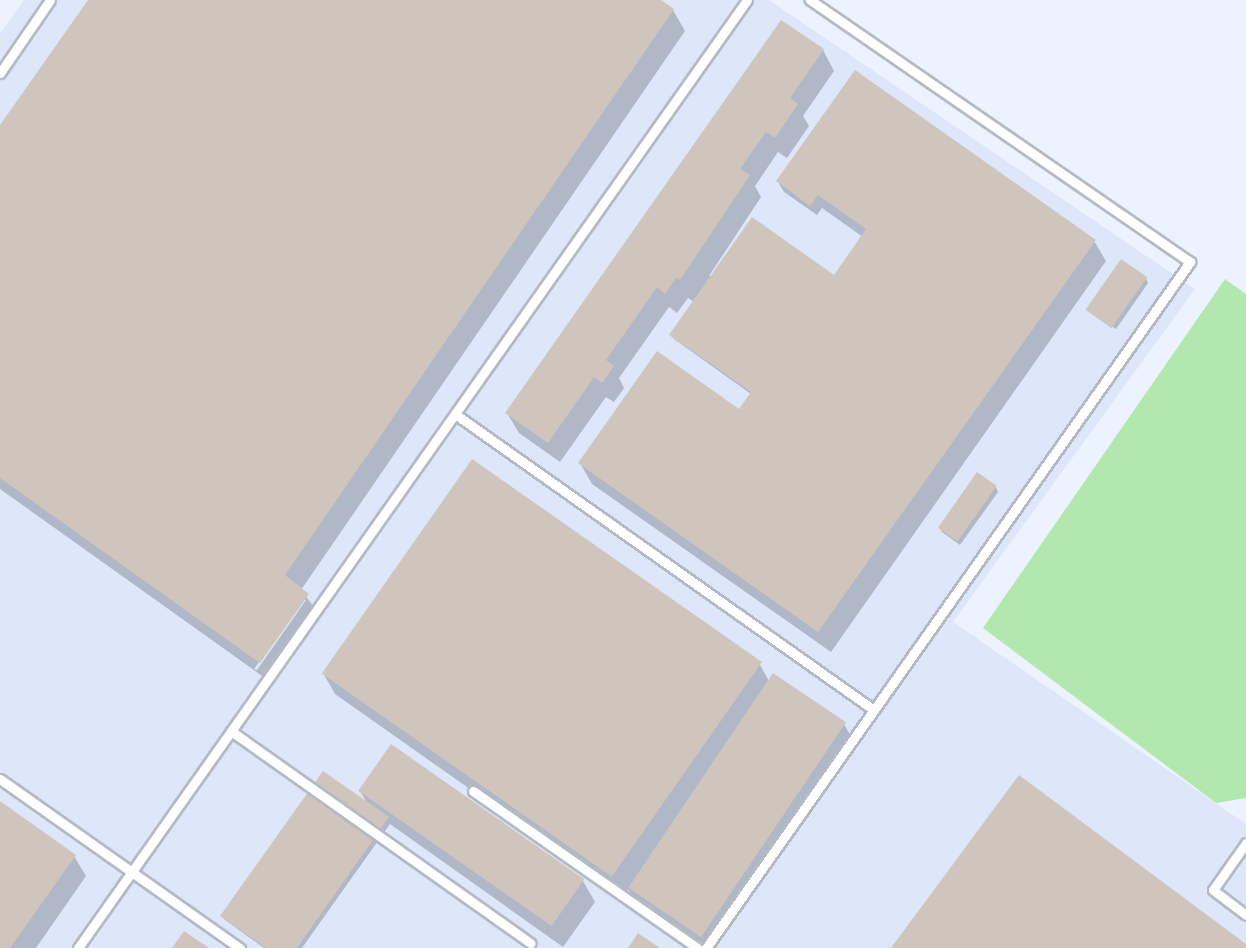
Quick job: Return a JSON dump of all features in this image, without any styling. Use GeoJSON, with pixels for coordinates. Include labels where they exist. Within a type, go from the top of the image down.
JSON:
{"type":"FeatureCollection","features":[{"type":"Feature","properties":{"kind":"lane"},"geometry":{"type":"LineString","coordinates":[[0,73],[50,0]]}},
{"type":"Feature","properties":{"kind":"lane"},"geometry":{"type":"LineString","coordinates":[[78,948],[747,0]]}},
{"type":"Feature","properties":{"kind":"lane"},"geometry":{"type":"LineString","coordinates":[[706,948],[1190,262],[810,0]]}},
{"type":"Feature","properties":{"kind":"lane"},"geometry":{"type":"LineString","coordinates":[[455,414],[874,710]]}},
{"type":"Feature","properties":{"kind":"lane"},"geometry":{"type":"LineString","coordinates":[[231,732],[530,944]]}},
{"type":"Feature","properties":{"kind":"lane"},"geometry":{"type":"LineString","coordinates":[[0,779],[240,948]]}},
{"type":"Feature","properties":{"kind":"lane"},"geometry":{"type":"LineString","coordinates":[[473,791],[697,948]]}},
{"type":"Feature","properties":{"kind":"lane"},"geometry":{"type":"LineString","coordinates":[[1246,843],[1213,890],[1246,915]]}},
{"type":"Feature","properties":{"kind":"shaded area"},"geometry":{"type":"Polygon","coordinates":[[[24,0],[769,0],[1195,289],[953,622],[1246,824],[1246,948],[0,948],[0,34],[24,0]]]}},
{"type":"Feature","properties":{"kind":"green space"},"geometry":{"type":"Polygon","coordinates":[[[1225,279],[1246,294],[1246,798],[1216,803],[983,628],[1225,279]]]}},
{"type":"Feature","properties":{"kind":"building"},"geometry":{"type":"Polygon","coordinates":[[[88,0],[661,0],[674,9],[285,575],[309,594],[260,663],[0,478],[0,125],[88,0]]]}},
{"type":"Feature","properties":{"kind":"building"},"geometry":{"type":"Polygon","coordinates":[[[781,20],[824,49],[790,98],[798,104],[775,138],[766,132],[740,169],[750,175],[680,280],[676,278],[665,294],[657,287],[606,360],[614,366],[602,383],[594,377],[548,443],[505,413],[781,20]]]}},
{"type":"Feature","properties":{"kind":"building"},"geometry":{"type":"Polygon","coordinates":[[[855,70],[1096,240],[818,632],[578,463],[657,351],[739,409],[751,392],[669,335],[752,217],[834,275],[866,229],[818,195],[810,206],[776,181],[855,70]]]}},
{"type":"Feature","properties":{"kind":"building"},"geometry":{"type":"Polygon","coordinates":[[[1121,259],[1147,277],[1112,328],[1085,310],[1121,259]]]}},
{"type":"Feature","properties":{"kind":"building"},"geometry":{"type":"Polygon","coordinates":[[[472,459],[762,662],[612,877],[322,674],[472,459]]]}},
{"type":"Feature","properties":{"kind":"building"},"geometry":{"type":"Polygon","coordinates":[[[977,472],[997,486],[958,541],[938,528],[977,472]]]}},
{"type":"Feature","properties":{"kind":"building"},"geometry":{"type":"Polygon","coordinates":[[[773,673],[846,722],[701,937],[628,888],[773,673]]]}},
{"type":"Feature","properties":{"kind":"building"},"geometry":{"type":"Polygon","coordinates":[[[391,744],[584,879],[552,926],[358,791],[391,744]]]}},
{"type":"Feature","properties":{"kind":"building"},"geometry":{"type":"Polygon","coordinates":[[[323,771],[389,817],[297,948],[266,948],[220,916],[323,771]]]}},
{"type":"Feature","properties":{"kind":"building"},"geometry":{"type":"Polygon","coordinates":[[[1019,775],[1246,944],[1246,948],[891,948],[1019,775]]]}},
{"type":"Feature","properties":{"kind":"building"},"geometry":{"type":"Polygon","coordinates":[[[0,801],[76,855],[10,948],[0,948],[0,801]]]}},
{"type":"Feature","properties":{"kind":"building"},"geometry":{"type":"Polygon","coordinates":[[[184,931],[209,948],[172,948],[184,931]]]}},
{"type":"Feature","properties":{"kind":"building"},"geometry":{"type":"Polygon","coordinates":[[[638,933],[660,948],[628,948],[638,933]]]}}]}
